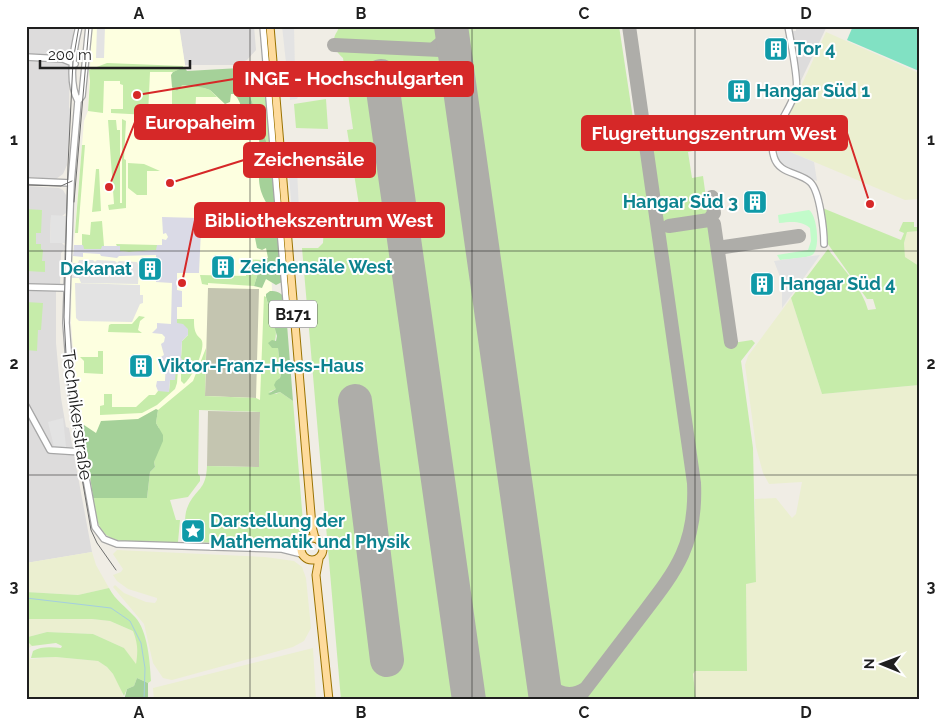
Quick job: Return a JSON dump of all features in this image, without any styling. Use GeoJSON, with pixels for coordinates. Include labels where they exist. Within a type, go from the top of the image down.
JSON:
{"type":"FeatureCollection","features":[{"type":"Feature","properties":{"kind":"main road","name":"B171"},"geometry":{"type":"LineString","coordinates":[[270,26],[312,538],[321,542],[324,549],[319,559],[316,576],[329,700]]}},
{"type":"Feature","properties":{"kind":"main road"},"geometry":{"type":"LineString","coordinates":[[302,554],[302,545],[312,538]]}},
{"type":"Feature","properties":{"kind":"main road","name":"B171"},"geometry":{"type":"LineString","coordinates":[[302,554],[309,560],[316,576]]}},
{"type":"Feature","properties":{"kind":"main road"},"geometry":{"type":"LineString","coordinates":[[309,560],[319,559]]}},
{"type":"Feature","properties":{"kind":"main road"},"geometry":{"type":"LineString","coordinates":[[324,700],[328,688]]}},
{"type":"Feature","properties":{"kind":"street","name":"Technikerstraße"},"geometry":{"type":"LineString","coordinates":[[78,101],[75,96],[74,59],[79,26]]}},
{"type":"Feature","properties":{"kind":"street","name":"Technikerstraße"},"geometry":{"type":"LineString","coordinates":[[88,26],[82,96],[78,101],[71,183],[66,319],[69,376],[94,524],[101,536],[109,542],[120,544],[288,549],[302,545]]}},
{"type":"Feature","properties":{"kind":"street"},"geometry":{"type":"LineString","coordinates":[[263,26],[288,323]]}},
{"type":"Feature","properties":{"kind":"street"},"geometry":{"type":"LineString","coordinates":[[788,26],[797,89],[773,140],[772,152],[778,166],[808,180],[816,189],[824,244]]}},
{"type":"Feature","properties":{"kind":"street"},"geometry":{"type":"LineString","coordinates":[[26,58],[74,59],[82,65],[86,59],[82,53],[78,52],[74,59]]}},
{"type":"Feature","properties":{"kind":"street"},"geometry":{"type":"LineString","coordinates":[[26,181],[71,183]]}},
{"type":"Feature","properties":{"kind":"street"},"geometry":{"type":"LineString","coordinates":[[26,287],[67,288]]}},
{"type":"Feature","properties":{"kind":"street"},"geometry":{"type":"LineString","coordinates":[[26,406],[50,450],[81,452]]}},
{"type":"Feature","properties":{"kind":"street","name":"Technikerstraße"},"geometry":{"type":"LineString","coordinates":[[288,549],[302,554]]}},
{"type":"Feature","properties":{"kind":"shaded area"},"geometry":{"type":"Polygon","coordinates":[[[26,26],[74,26],[70,59],[69,107],[71,112],[67,165],[63,174],[56,179],[26,177],[26,26]]]}},
{"type":"Feature","properties":{"kind":"shaded area"},"geometry":{"type":"Polygon","coordinates":[[[92,26],[179,26],[186,71],[232,70],[266,155],[272,290],[266,408],[199,402],[163,441],[154,462],[93,498],[77,403],[71,323],[72,266],[84,121],[88,111],[92,26]]]}},
{"type":"Feature","properties":{"kind":"shaded area"},"geometry":{"type":"Polygon","coordinates":[[[97,26],[105,26],[104,58],[96,58],[97,26]]]}},
{"type":"Feature","properties":{"kind":"shaded area"},"geometry":{"type":"Polygon","coordinates":[[[179,26],[254,26],[256,50],[247,60],[234,65],[185,65],[179,26]]]}},
{"type":"Feature","properties":{"kind":"shaded area"},"geometry":{"type":"Polygon","coordinates":[[[282,26],[294,26],[295,72],[304,71],[304,83],[297,99],[290,100],[282,26]]]}},
{"type":"Feature","properties":{"kind":"shaded area"},"geometry":{"type":"Polygon","coordinates":[[[796,26],[827,26],[797,89],[790,41],[792,31],[796,31],[796,26]]]}},
{"type":"Feature","properties":{"kind":"shaded area"},"geometry":{"type":"Polygon","coordinates":[[[826,32],[919,73],[919,199],[905,200],[774,145],[826,32]]]}},
{"type":"Feature","properties":{"kind":"shaded area"},"geometry":{"type":"Polygon","coordinates":[[[774,145],[814,162],[817,181],[784,168],[776,160],[774,145]]]}},
{"type":"Feature","properties":{"kind":"shaded area"},"geometry":{"type":"Polygon","coordinates":[[[296,149],[299,210],[292,211],[287,154],[291,150],[296,149]]]}},
{"type":"Feature","properties":{"kind":"shaded area"},"geometry":{"type":"Polygon","coordinates":[[[26,186],[59,188],[66,195],[66,213],[62,216],[51,216],[50,242],[62,243],[65,246],[61,253],[60,286],[26,284],[26,186]]]}},
{"type":"Feature","properties":{"kind":"shaded area"},"geometry":{"type":"Polygon","coordinates":[[[51,215],[66,216],[65,243],[50,243],[51,215]]]}},
{"type":"Feature","properties":{"kind":"shaded area"},"geometry":{"type":"Polygon","coordinates":[[[162,217],[198,218],[197,230],[201,230],[199,273],[177,273],[177,290],[182,291],[182,307],[177,307],[177,323],[183,324],[188,329],[188,335],[182,341],[181,358],[183,366],[176,369],[175,380],[170,380],[169,392],[158,391],[156,386],[157,381],[165,381],[166,361],[158,361],[158,357],[164,355],[161,344],[164,342],[165,337],[162,334],[152,333],[157,328],[157,323],[171,324],[172,283],[156,282],[156,255],[119,256],[117,258],[83,253],[83,257],[73,256],[74,245],[83,245],[84,249],[120,246],[120,251],[129,252],[156,250],[157,245],[162,245],[162,239],[166,240],[168,237],[166,233],[163,234],[162,217]]]}},
{"type":"Feature","properties":{"kind":"shaded area"},"geometry":{"type":"Polygon","coordinates":[[[919,231],[919,266],[905,257],[904,243],[907,232],[919,231]]]}},
{"type":"Feature","properties":{"kind":"shaded area"},"geometry":{"type":"Polygon","coordinates":[[[820,255],[782,308],[782,282],[774,261],[820,255]]]}},
{"type":"Feature","properties":{"kind":"shaded area"},"geometry":{"type":"Polygon","coordinates":[[[79,260],[93,260],[95,262],[97,260],[115,261],[117,263],[119,261],[137,262],[139,267],[138,284],[81,283],[79,278],[72,278],[72,263],[78,263],[79,260]]]}},
{"type":"Feature","properties":{"kind":"shaded area"},"geometry":{"type":"Polygon","coordinates":[[[75,283],[140,285],[140,295],[143,295],[143,303],[140,304],[132,322],[79,321],[76,318],[75,283]]]}},
{"type":"Feature","properties":{"kind":"shaded area"},"geometry":{"type":"Polygon","coordinates":[[[208,288],[259,289],[256,398],[205,396],[208,288]]]}},
{"type":"Feature","properties":{"kind":"shaded area"},"geometry":{"type":"Polygon","coordinates":[[[26,289],[56,290],[56,343],[61,398],[66,427],[69,428],[92,552],[26,563],[26,289]]]}},
{"type":"Feature","properties":{"kind":"shaded area"},"geometry":{"type":"Polygon","coordinates":[[[791,298],[822,394],[919,385],[919,700],[696,700],[693,674],[695,671],[747,671],[746,583],[756,582],[755,499],[776,498],[792,518],[796,514],[802,482],[769,484],[763,473],[756,447],[745,365],[748,356],[791,298]]]}},
{"type":"Feature","properties":{"kind":"shaded area"},"geometry":{"type":"Polygon","coordinates":[[[208,411],[260,412],[259,467],[207,466],[208,411]]]}},
{"type":"Feature","properties":{"kind":"shaded area"},"geometry":{"type":"Polygon","coordinates":[[[63,418],[66,447],[54,447],[48,422],[63,418]]]}},
{"type":"Feature","properties":{"kind":"shaded area"},"geometry":{"type":"Polygon","coordinates":[[[117,550],[265,557],[294,561],[302,567],[306,578],[311,628],[304,641],[293,647],[172,680],[163,678],[153,663],[144,624],[113,587],[115,585],[124,593],[146,602],[155,603],[157,598],[128,589],[117,581],[113,575],[121,572],[123,569],[113,554],[117,550]]]}},
{"type":"Feature","properties":{"kind":"shaded area"},"geometry":{"type":"Polygon","coordinates":[[[92,552],[96,565],[109,588],[78,595],[26,592],[26,563],[92,552]]]}},
{"type":"Feature","properties":{"kind":"shaded area"},"geometry":{"type":"Polygon","coordinates":[[[26,619],[92,619],[110,621],[133,631],[138,652],[136,665],[124,648],[93,634],[47,632],[28,637],[27,641],[32,646],[26,650],[26,619]]]}},
{"type":"Feature","properties":{"kind":"shaded area"},"geometry":{"type":"Polygon","coordinates":[[[313,648],[316,700],[154,700],[153,688],[313,648]]]}},
{"type":"Feature","properties":{"kind":"shaded area"},"geometry":{"type":"Polygon","coordinates":[[[29,649],[30,659],[56,657],[98,661],[113,674],[121,688],[124,700],[26,700],[26,651],[29,649]]]}},
{"type":"Feature","properties":{"kind":"green space"},"geometry":{"type":"Polygon","coordinates":[[[266,26],[309,528],[304,537],[308,524],[266,26]]]}},
{"type":"Feature","properties":{"kind":"green space"},"geometry":{"type":"Polygon","coordinates":[[[339,26],[619,26],[634,125],[693,119],[698,150],[688,152],[692,178],[703,176],[726,344],[752,340],[755,343],[741,361],[753,448],[756,582],[746,584],[747,671],[695,671],[693,674],[696,700],[341,700],[302,248],[318,248],[323,243],[325,208],[359,205],[347,130],[353,129],[343,58],[337,52],[334,45],[334,37],[339,26]]]}},
{"type":"Feature","properties":{"kind":"green space"},"geometry":{"type":"Polygon","coordinates":[[[853,26],[919,26],[919,71],[847,40],[853,26]]]}},
{"type":"Feature","properties":{"kind":"green space"},"geometry":{"type":"Polygon","coordinates":[[[255,61],[263,61],[271,149],[268,152],[266,141],[240,68],[246,67],[255,61]]]}},
{"type":"Feature","properties":{"kind":"green space"},"geometry":{"type":"Polygon","coordinates":[[[107,63],[183,66],[183,68],[173,72],[150,72],[148,115],[111,113],[111,109],[123,109],[123,85],[120,84],[120,81],[104,81],[103,113],[88,111],[89,70],[107,63]]]}},
{"type":"Feature","properties":{"kind":"green space"},"geometry":{"type":"Polygon","coordinates":[[[184,67],[187,71],[240,68],[266,141],[268,152],[255,156],[254,148],[258,146],[259,139],[247,127],[240,103],[234,94],[231,94],[230,102],[225,104],[210,90],[204,88],[182,85],[177,91],[172,87],[171,75],[173,72],[184,67]]]}},
{"type":"Feature","properties":{"kind":"green space"},"geometry":{"type":"Polygon","coordinates":[[[181,85],[210,90],[217,97],[196,97],[195,116],[172,116],[172,87],[177,91],[181,85]]]}},
{"type":"Feature","properties":{"kind":"green space"},"geometry":{"type":"Polygon","coordinates":[[[326,99],[328,129],[296,128],[294,104],[326,99]]]}},
{"type":"Feature","properties":{"kind":"green space"},"geometry":{"type":"Polygon","coordinates":[[[122,119],[126,121],[124,159],[126,160],[126,208],[109,210],[108,205],[114,204],[108,120],[116,120],[117,130],[120,130],[120,203],[122,203],[122,119]]]}},
{"type":"Feature","properties":{"kind":"green space"},"geometry":{"type":"Polygon","coordinates":[[[82,145],[85,145],[78,233],[75,233],[82,145]]]}},
{"type":"Feature","properties":{"kind":"green space"},"geometry":{"type":"Polygon","coordinates":[[[269,155],[272,158],[282,282],[276,285],[266,279],[262,288],[254,286],[262,260],[268,258],[266,248],[262,250],[257,248],[255,238],[251,235],[260,217],[263,229],[268,226],[268,222],[261,217],[260,213],[267,204],[260,189],[259,173],[260,161],[269,155]]]}},
{"type":"Feature","properties":{"kind":"green space"},"geometry":{"type":"Polygon","coordinates":[[[128,163],[144,164],[160,171],[147,171],[147,195],[137,195],[128,188],[128,163]]]}},
{"type":"Feature","properties":{"kind":"green space"},"geometry":{"type":"Polygon","coordinates":[[[96,169],[99,169],[101,211],[92,212],[96,169]]]}},
{"type":"Feature","properties":{"kind":"green space"},"geometry":{"type":"Polygon","coordinates":[[[820,207],[901,240],[904,233],[899,231],[903,222],[914,222],[914,227],[919,227],[919,231],[907,232],[904,243],[905,257],[919,266],[919,385],[822,394],[791,298],[828,249],[856,285],[868,310],[876,309],[873,299],[867,299],[825,240],[820,207]]]}},
{"type":"Feature","properties":{"kind":"green space"},"geometry":{"type":"Polygon","coordinates":[[[26,209],[42,210],[41,233],[36,233],[36,244],[41,244],[41,249],[43,250],[42,261],[45,261],[45,272],[26,271],[26,209]]]}},
{"type":"Feature","properties":{"kind":"green space"},"geometry":{"type":"Polygon","coordinates":[[[809,210],[814,218],[817,232],[815,252],[802,258],[780,260],[777,255],[808,250],[811,241],[810,228],[799,223],[779,223],[778,215],[809,210]]]}},
{"type":"Feature","properties":{"kind":"green space"},"geometry":{"type":"Polygon","coordinates":[[[102,221],[104,246],[102,249],[83,249],[82,234],[90,235],[91,222],[102,221]]]}},
{"type":"Feature","properties":{"kind":"green space"},"geometry":{"type":"Polygon","coordinates":[[[116,244],[157,245],[157,250],[119,251],[116,244]]]}},
{"type":"Feature","properties":{"kind":"green space"},"geometry":{"type":"Polygon","coordinates":[[[246,259],[262,260],[254,286],[202,284],[200,275],[246,276],[246,259]]]}},
{"type":"Feature","properties":{"kind":"green space"},"geometry":{"type":"Polygon","coordinates":[[[270,291],[279,292],[285,299],[293,401],[280,392],[268,394],[276,389],[274,385],[281,374],[278,348],[272,348],[268,343],[272,340],[276,341],[277,336],[266,297],[266,294],[270,291]]]}},
{"type":"Feature","properties":{"kind":"green space"},"geometry":{"type":"Polygon","coordinates":[[[264,296],[266,297],[276,329],[272,348],[278,348],[281,374],[276,389],[269,392],[276,394],[280,392],[293,401],[303,522],[300,536],[292,539],[273,540],[266,544],[185,542],[186,510],[203,485],[207,466],[259,467],[260,412],[199,410],[198,474],[200,481],[188,497],[170,500],[176,520],[180,520],[178,542],[138,543],[109,537],[103,532],[99,524],[93,498],[147,498],[150,472],[155,467],[154,462],[159,428],[156,423],[158,410],[193,381],[206,348],[205,396],[256,398],[260,400],[264,296]]]}},
{"type":"Feature","properties":{"kind":"green space"},"geometry":{"type":"Polygon","coordinates":[[[26,302],[43,303],[41,330],[38,330],[37,351],[26,350],[26,302]]]}},
{"type":"Feature","properties":{"kind":"green space"},"geometry":{"type":"Polygon","coordinates":[[[139,316],[145,317],[140,321],[138,330],[142,333],[108,332],[109,325],[132,324],[139,316]]]}},
{"type":"Feature","properties":{"kind":"green space"},"geometry":{"type":"Polygon","coordinates":[[[177,319],[194,319],[195,331],[202,341],[202,351],[197,364],[191,376],[184,384],[181,381],[181,368],[183,366],[181,358],[182,341],[188,335],[177,324],[177,319]]]}},
{"type":"Feature","properties":{"kind":"green space"},"geometry":{"type":"Polygon","coordinates":[[[98,351],[103,351],[103,374],[84,373],[84,361],[80,357],[98,357],[98,351]]]}},
{"type":"Feature","properties":{"kind":"green space"},"geometry":{"type":"Polygon","coordinates":[[[176,369],[178,369],[175,389],[157,405],[142,413],[100,415],[100,406],[104,405],[104,394],[112,394],[112,407],[136,407],[149,395],[155,395],[158,391],[169,391],[170,380],[176,369]]]}},
{"type":"Feature","properties":{"kind":"green space"},"geometry":{"type":"Polygon","coordinates":[[[156,409],[158,410],[156,423],[163,435],[163,441],[154,462],[155,467],[150,472],[147,498],[93,498],[81,423],[96,433],[101,421],[138,419],[156,409]]]}},
{"type":"Feature","properties":{"kind":"green space"},"geometry":{"type":"Polygon","coordinates":[[[304,537],[295,544],[284,546],[272,545],[290,543],[304,537]]]}},
{"type":"Feature","properties":{"kind":"green space"},"geometry":{"type":"Polygon","coordinates":[[[109,588],[139,623],[146,639],[149,657],[151,681],[148,683],[137,678],[134,686],[127,689],[124,696],[113,674],[98,661],[56,657],[31,658],[33,651],[36,649],[47,647],[61,648],[62,646],[56,643],[32,646],[27,641],[28,637],[47,632],[93,634],[124,648],[136,664],[137,648],[133,631],[110,621],[92,619],[26,619],[26,592],[78,595],[109,588]]]}},
{"type":"Feature","properties":{"kind":"green space"},"geometry":{"type":"Polygon","coordinates":[[[137,678],[148,683],[148,700],[124,700],[127,689],[134,686],[137,678]]]}},
{"type":"Feature","properties":{"kind":"waterway"},"geometry":{"type":"LineString","coordinates":[[26,598],[111,608],[130,621],[141,643],[145,668],[144,700]]}},
{"type":"Feature","properties":{"kind":"taxiway"},"geometry":{"type":"LineString","coordinates":[[434,49],[446,39],[450,26]]}},
{"type":"Feature","properties":{"kind":"taxiway"},"geometry":{"type":"LineString","coordinates":[[577,700],[671,575],[687,543],[694,506],[694,483],[629,26]]}},
{"type":"Feature","properties":{"kind":"taxiway"},"geometry":{"type":"LineString","coordinates":[[334,45],[440,50],[451,56],[457,69]]}},
{"type":"Feature","properties":{"kind":"taxiway"},"geometry":{"type":"LineString","coordinates":[[669,226],[709,220],[714,213],[712,197]]}},
{"type":"Feature","properties":{"kind":"taxiway"},"geometry":{"type":"LineString","coordinates":[[709,220],[714,224],[731,342]]}},
{"type":"Feature","properties":{"kind":"taxiway"},"geometry":{"type":"LineString","coordinates":[[724,247],[799,236]]}},
{"type":"Feature","properties":{"kind":"taxiway"},"geometry":{"type":"LineString","coordinates":[[542,670],[553,688],[565,694],[585,689]]}},
{"type":"Feature","properties":{"kind":"runway"},"geometry":{"type":"LineString","coordinates":[[451,26],[546,700]]}},
{"type":"Feature","properties":{"kind":"runway"},"geometry":{"type":"LineString","coordinates":[[381,76],[469,700]]}},
{"type":"Feature","properties":{"kind":"runway"},"geometry":{"type":"LineString","coordinates":[[355,401],[387,660]]}},
{"type":"Feature","properties":{"kind":"tram line"},"geometry":{"type":"LineString","coordinates":[[79,26],[73,61],[68,165],[64,317],[66,354],[69,391],[91,530],[97,543],[116,570]]}},
{"type":"Feature","properties":{"kind":"tram line"},"geometry":{"type":"LineString","coordinates":[[74,202],[89,26]]}},
{"type":"Feature","properties":{"kind":"tram line"},"geometry":{"type":"LineString","coordinates":[[26,185],[61,186],[72,181]]}},
{"type":"Feature","properties":{"kind":"place","name":"Tor 4"},"geometry":{"type":"Point","coordinates":[776,49]}},
{"type":"Feature","properties":{"kind":"place","name":"Hangar Süd 1"},"geometry":{"type":"Point","coordinates":[739,91]}},
{"type":"Feature","properties":{"kind":"place","name":"INGE - Hochschulgarten"},"geometry":{"type":"Point","coordinates":[137,95]}},
{"type":"Feature","properties":{"kind":"place","name":"Zeichensäle"},"geometry":{"type":"Point","coordinates":[170,183]}},
{"type":"Feature","properties":{"kind":"place","name":"Europaheim"},"geometry":{"type":"Point","coordinates":[109,187]}},
{"type":"Feature","properties":{"kind":"place","name":"Hangar Süd 3"},"geometry":{"type":"Point","coordinates":[755,202]}},
{"type":"Feature","properties":{"kind":"place","name":"Flugrettungszentrum West"},"geometry":{"type":"Point","coordinates":[870,204]}},
{"type":"Feature","properties":{"kind":"place","name":"Zeichensäle West"},"geometry":{"type":"Point","coordinates":[223,267]}},
{"type":"Feature","properties":{"kind":"place","name":"Dekanat"},"geometry":{"type":"Point","coordinates":[150,269]}},
{"type":"Feature","properties":{"kind":"place","name":"Bibliothekszentrum West"},"geometry":{"type":"Point","coordinates":[182,283]}},
{"type":"Feature","properties":{"kind":"place","name":"Hangar Süd 4"},"geometry":{"type":"Point","coordinates":[762,284]}},
{"type":"Feature","properties":{"kind":"place","name":"Viktor-Franz-Hess-Haus"},"geometry":{"type":"Point","coordinates":[141,366]}},
{"type":"Feature","properties":{"kind":"place","name":"Darstellung der Mathematik und Physik"},"geometry":{"type":"Point","coordinates":[193,531]}}]}
